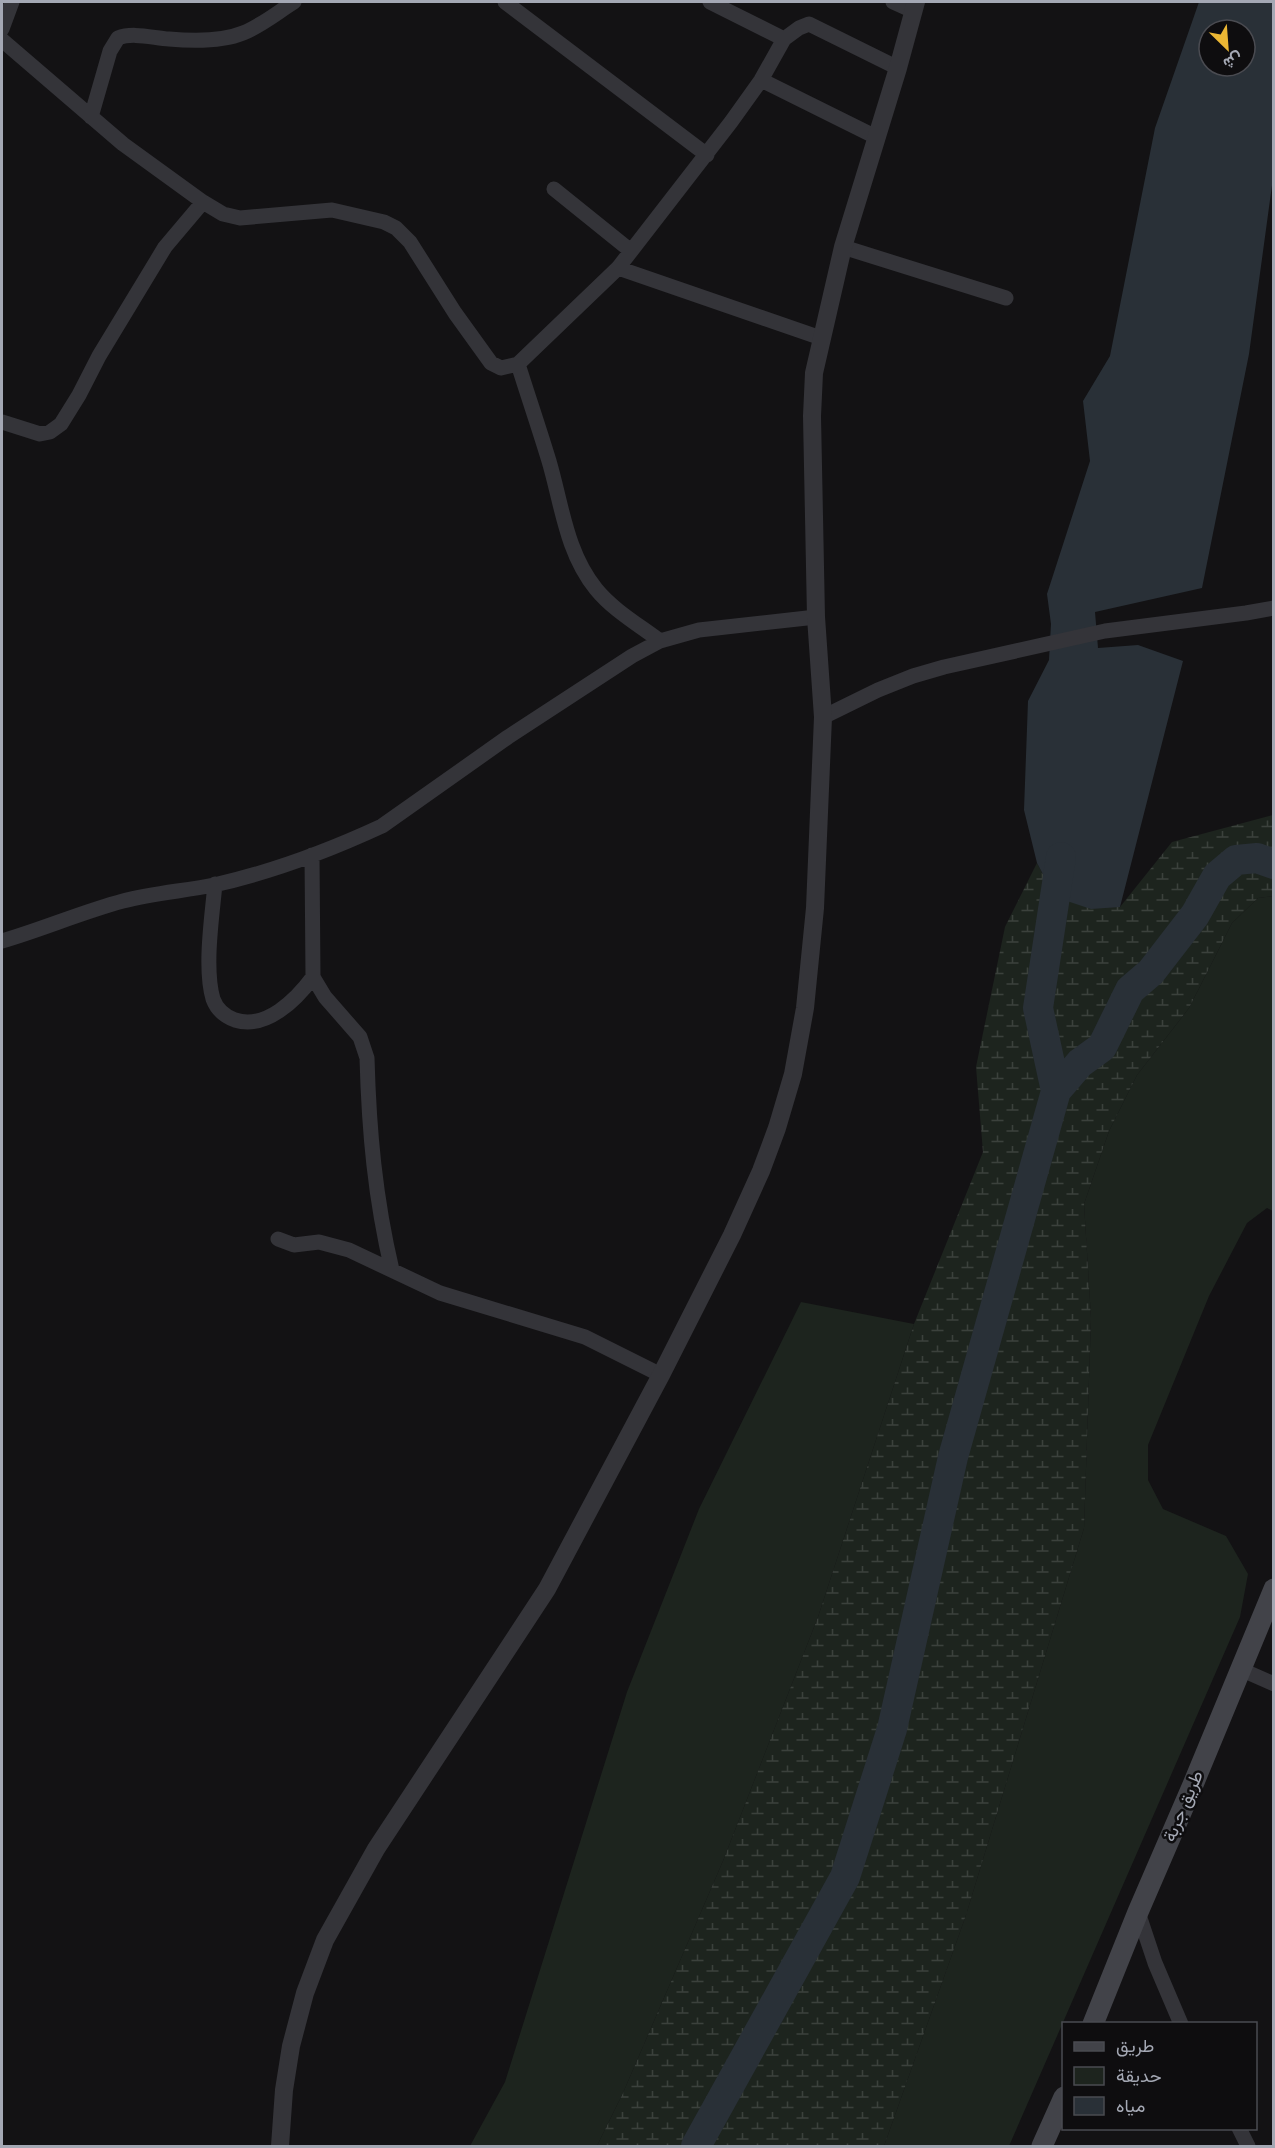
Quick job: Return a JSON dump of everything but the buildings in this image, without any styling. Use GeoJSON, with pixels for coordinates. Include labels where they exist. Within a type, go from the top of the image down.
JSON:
{"type":"FeatureCollection","features":[{"type":"Feature","properties":{"kind":"main road","name":"طريق جربة"},"geometry":{"type":"LineString","coordinates":[[1094,2022],[1274,1589]]}},
{"type":"Feature","properties":{"kind":"main road"},"geometry":{"type":"LineString","coordinates":[[1042,2146],[1062,2101]]}},
{"type":"Feature","properties":{"kind":"street"},"geometry":{"type":"LineString","coordinates":[[2,29],[12,2]]}},
{"type":"Feature","properties":{"kind":"street"},"geometry":{"type":"LineString","coordinates":[[92,117],[110,51],[118,38],[129,35],[172,40],[226,38],[243,33],[294,2]]}},
{"type":"Feature","properties":{"kind":"street"},"geometry":{"type":"LineString","coordinates":[[506,2],[707,155]]}},
{"type":"Feature","properties":{"kind":"street"},"geometry":{"type":"LineString","coordinates":[[710,2],[784,39]]}},
{"type":"Feature","properties":{"kind":"street"},"geometry":{"type":"LineString","coordinates":[[280,2146],[284,2090],[291,2046],[305,1993],[325,1940],[376,1849],[547,1589],[661,1375],[732,1235],[761,1172],[793,1074],[806,1008],[815,908],[823,717],[816,617],[812,416],[814,373],[843,248],[898,68],[914,6],[894,2]]}},
{"type":"Feature","properties":{"kind":"street"},"geometry":{"type":"LineString","coordinates":[[2,40],[123,144],[223,214],[240,218],[332,210],[384,222],[404,234],[455,313],[491,363],[501,368],[518,364],[618,268],[707,155],[761,80],[784,39],[809,24],[898,68]]}},
{"type":"Feature","properties":{"kind":"street"},"geometry":{"type":"LineString","coordinates":[[761,80],[876,137]]}},
{"type":"Feature","properties":{"kind":"street"},"geometry":{"type":"LineString","coordinates":[[554,189],[631,251]]}},
{"type":"Feature","properties":{"kind":"street"},"geometry":{"type":"LineString","coordinates":[[2,423],[40,434],[50,432],[61,424],[80,396],[99,356],[165,247],[203,202]]}},
{"type":"Feature","properties":{"kind":"street"},"geometry":{"type":"LineString","coordinates":[[843,248],[1006,298]]}},
{"type":"Feature","properties":{"kind":"street"},"geometry":{"type":"LineString","coordinates":[[618,268],[821,338]]}},
{"type":"Feature","properties":{"kind":"street"},"geometry":{"type":"LineString","coordinates":[[518,364],[549,461],[564,526],[589,580],[617,609],[660,641]]}},
{"type":"Feature","properties":{"kind":"street"},"geometry":{"type":"LineString","coordinates":[[823,717],[913,676],[1105,632],[1274,608]]}},
{"type":"Feature","properties":{"kind":"street"},"geometry":{"type":"LineString","coordinates":[[2,941],[125,900],[215,884],[312,855],[382,826],[508,737],[632,656],[660,641],[699,630],[816,617]]}},
{"type":"Feature","properties":{"kind":"street"},"geometry":{"type":"LineString","coordinates":[[312,855],[314,977],[325,997],[354,1029],[365,1047],[369,1129],[382,1228],[392,1270]]}},
{"type":"Feature","properties":{"kind":"street"},"geometry":{"type":"LineString","coordinates":[[215,884],[210,976],[213,997],[218,1010],[228,1017],[253,1023],[266,1019],[301,994],[314,977]]}},
{"type":"Feature","properties":{"kind":"street"},"geometry":{"type":"LineString","coordinates":[[278,1239],[294,1245],[319,1242],[349,1250],[440,1293],[585,1336],[661,1375]]}},
{"type":"Feature","properties":{"kind":"street"},"geometry":{"type":"LineString","coordinates":[[1240,1669],[1274,1684]]}},
{"type":"Feature","properties":{"kind":"street"},"geometry":{"type":"LineString","coordinates":[[1138,1912],[1155,1963],[1180,2022]]}},
{"type":"Feature","properties":{"kind":"street"},"geometry":{"type":"LineString","coordinates":[[1240,2130],[1248,2146]]}},
{"type":"Feature","properties":{"kind":"green space"},"geometry":{"type":"Polygon","coordinates":[[[1273,815],[1273,896],[1258,898],[1232,923],[1189,1008],[1137,1075],[1109,1131],[1084,1204],[1091,1318],[1084,1528],[966,1915],[884,2146],[597,2146],[623,2093],[723,1861],[818,1617],[914,1324],[983,1152],[976,1067],[1005,927],[1037,863],[1055,897],[1120,907],[1172,842],[1273,815]]]}},
{"type":"Feature","properties":{"kind":"green space"},"geometry":{"type":"Polygon","coordinates":[[[1273,896],[1273,1211],[1267,1208],[1247,1223],[1209,1296],[1148,1445],[1148,1480],[1163,1509],[1226,1536],[1248,1574],[1240,1617],[1009,2146],[884,2146],[966,1915],[1084,1528],[1091,1318],[1084,1204],[1109,1131],[1137,1075],[1189,1008],[1232,923],[1258,898],[1273,896]]]}},
{"type":"Feature","properties":{"kind":"green space"},"geometry":{"type":"Polygon","coordinates":[[[801,1302],[914,1324],[818,1617],[723,1861],[623,2093],[597,2146],[470,2146],[505,2082],[627,1692],[699,1509],[801,1302]]]}},
{"type":"Feature","properties":{"kind":"water"},"geometry":{"type":"Polygon","coordinates":[[[1199,2],[1273,2],[1273,178],[1249,354],[1202,588],[1095,612],[1098,648],[1138,645],[1183,661],[1120,907],[1091,909],[1055,897],[1037,863],[1024,810],[1028,701],[1049,660],[1051,624],[1047,594],[1090,461],[1083,401],[1110,356],[1155,128],[1199,2]]]}},
{"type":"Feature","properties":{"kind":"waterway"},"geometry":{"type":"LineString","coordinates":[[696,2146],[845,1877],[892,1729],[953,1457],[1056,1091],[1038,1008],[1061,857]]}},
{"type":"Feature","properties":{"kind":"waterway"},"geometry":{"type":"LineString","coordinates":[[1056,1091],[1080,1063],[1102,1047],[1130,990],[1151,972],[1195,915],[1217,876],[1236,860],[1257,858],[1274,864]]}}]}
